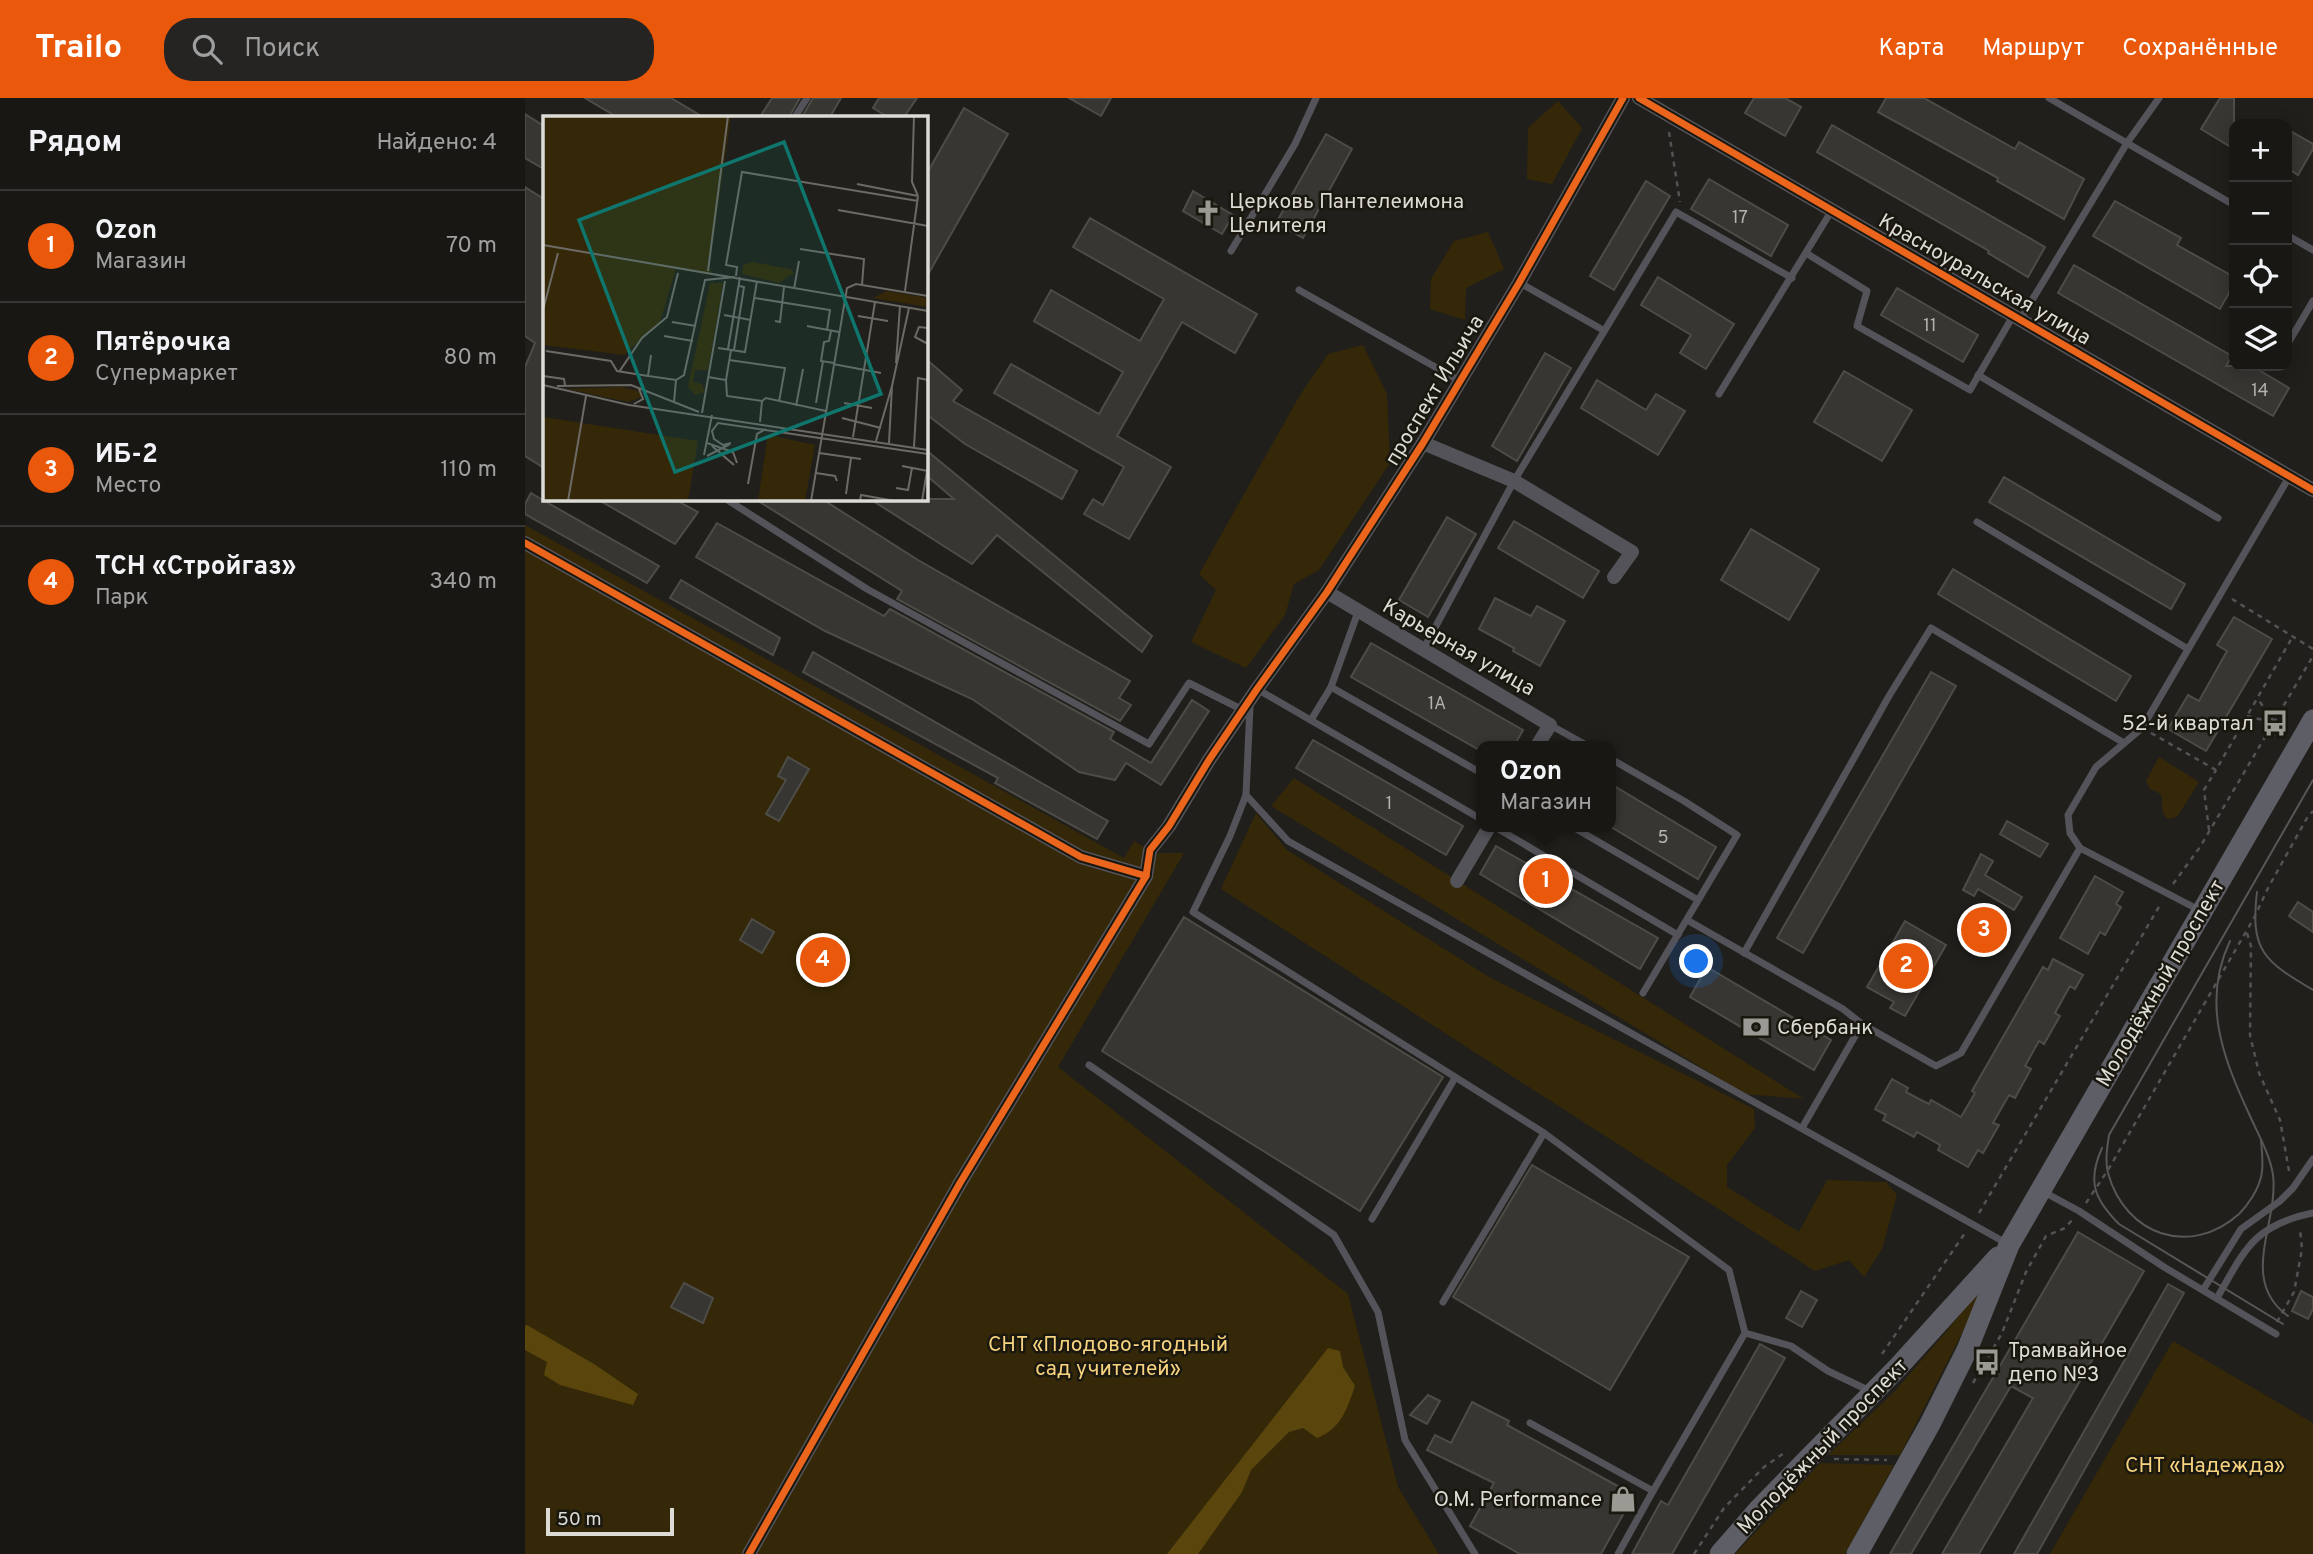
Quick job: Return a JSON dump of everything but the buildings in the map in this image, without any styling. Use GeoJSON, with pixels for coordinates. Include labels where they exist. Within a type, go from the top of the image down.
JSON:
{"type":"FeatureCollection","features":[{"type":"Feature","properties":{"kind":"main road","name":"Молодёжный проспект"},"geometry":{"type":"LineString","coordinates":[[1857,1554],[1930,1424],[1967,1349],[2009,1245],[2313,720]]}},
{"type":"Feature","properties":{"kind":"main road","name":"Молодёжный проспект"},"geometry":{"type":"LineString","coordinates":[[1720,1554],[1760,1508],[1874,1392],[2009,1245]]}},
{"type":"Feature","properties":{"kind":"street","name":"проспект Ильича"},"geometry":{"type":"LineString","coordinates":[[749,1554],[960,1183],[1146,876],[1150,850],[1169,826],[1250,699],[1327,592],[1423,443],[1519,283],[1623,98]]}},
{"type":"Feature","properties":{"kind":"street","name":"Красноуральская улица"},"geometry":{"type":"LineString","coordinates":[[1639,98],[2313,490]]}},
{"type":"Feature","properties":{"kind":"street"},"geometry":{"type":"LineString","coordinates":[[1423,443],[1514,481],[1632,552],[1614,578]]}},
{"type":"Feature","properties":{"kind":"street"},"geometry":{"type":"LineString","coordinates":[[525,544],[1081,857],[1146,876]]}},
{"type":"Feature","properties":{"kind":"street","name":"Карьерная улица"},"geometry":{"type":"LineString","coordinates":[[1327,592],[1550,725]]}},
{"type":"Feature","properties":{"kind":"street"},"geometry":{"type":"LineString","coordinates":[[1540,741],[1550,725]]}},
{"type":"Feature","properties":{"kind":"street"},"geometry":{"type":"LineString","coordinates":[[1457,881],[1486,832]]}},
{"type":"Feature","properties":{"kind":"lane"},"geometry":{"type":"LineString","coordinates":[[796,116],[807,98]]}},
{"type":"Feature","properties":{"kind":"lane"},"geometry":{"type":"LineString","coordinates":[[1231,251],[1294,144],[1316,98]]}},
{"type":"Feature","properties":{"kind":"lane"},"geometry":{"type":"LineString","coordinates":[[2049,98],[2229,202]]}},
{"type":"Feature","properties":{"kind":"lane"},"geometry":{"type":"LineString","coordinates":[[1806,253],[1867,291],[1857,326],[1970,390],[2127,143],[2159,98]]}},
{"type":"Feature","properties":{"kind":"lane"},"geometry":{"type":"LineString","coordinates":[[1719,394],[1832,210]]}},
{"type":"Feature","properties":{"kind":"lane"},"geometry":{"type":"LineString","coordinates":[[1423,650],[1514,481],[1676,212],[1792,278]]}},
{"type":"Feature","properties":{"kind":"lane"},"geometry":{"type":"LineString","coordinates":[[2292,238],[2313,250]]}},
{"type":"Feature","properties":{"kind":"lane"},"geometry":{"type":"LineString","coordinates":[[1519,283],[1603,330]]}},
{"type":"Feature","properties":{"kind":"lane"},"geometry":{"type":"LineString","coordinates":[[1299,290],[1460,382]]}},
{"type":"Feature","properties":{"kind":"lane"},"geometry":{"type":"LineString","coordinates":[[2292,337],[2313,301]]}},
{"type":"Feature","properties":{"kind":"lane"},"geometry":{"type":"LineString","coordinates":[[1978,375],[2218,518]]}},
{"type":"Feature","properties":{"kind":"lane"},"geometry":{"type":"LineString","coordinates":[[2201,911],[2080,848],[2070,834],[2067,816],[2096,767],[2142,728],[2289,476]]}},
{"type":"Feature","properties":{"kind":"lane"},"geometry":{"type":"LineString","coordinates":[[728,500],[867,589],[1149,744],[1189,683],[1250,699],[1311,720],[1476,816]]}},
{"type":"Feature","properties":{"kind":"lane"},"geometry":{"type":"LineString","coordinates":[[1977,522],[2188,649]]}},
{"type":"Feature","properties":{"kind":"lane"},"geometry":{"type":"LineString","coordinates":[[1311,720],[1331,687],[1358,612]]}},
{"type":"Feature","properties":{"kind":"lane"},"geometry":{"type":"LineString","coordinates":[[1744,953],[1889,696],[1931,628],[2124,743]]}},
{"type":"Feature","properties":{"kind":"lane"},"geometry":{"type":"LineString","coordinates":[[1331,687],[1476,770]]}},
{"type":"Feature","properties":{"kind":"lane"},"geometry":{"type":"LineString","coordinates":[[1250,699],[1246,795],[1230,836],[1193,912],[1544,1133],[1729,1270],[1745,1333],[1618,1554]]}},
{"type":"Feature","properties":{"kind":"lane"},"geometry":{"type":"LineString","coordinates":[[1550,725],[1579,741]]}},
{"type":"Feature","properties":{"kind":"lane"},"geometry":{"type":"LineString","coordinates":[[1616,762],[1737,835],[1643,993]]}},
{"type":"Feature","properties":{"kind":"lane"},"geometry":{"type":"LineString","coordinates":[[1246,795],[1288,841],[2009,1245]]}},
{"type":"Feature","properties":{"kind":"lane"},"geometry":{"type":"LineString","coordinates":[[1503,832],[1678,935]]}},
{"type":"Feature","properties":{"kind":"lane"},"geometry":{"type":"LineString","coordinates":[[1582,832],[1698,900]]}},
{"type":"Feature","properties":{"kind":"lane"},"geometry":{"type":"LineString","coordinates":[[1687,920],[1843,1009],[1862,1024],[1936,1066],[1961,1052],[2080,848]]}},
{"type":"Feature","properties":{"kind":"lane"},"geometry":{"type":"LineString","coordinates":[[1802,1128],[1862,1024]]}},
{"type":"Feature","properties":{"kind":"lane"},"geometry":{"type":"LineString","coordinates":[[1089,1065],[1334,1235],[1378,1312],[1405,1440],[1475,1554]]}},
{"type":"Feature","properties":{"kind":"lane"},"geometry":{"type":"LineString","coordinates":[[1372,1219],[1455,1078]]}},
{"type":"Feature","properties":{"kind":"lane"},"geometry":{"type":"LineString","coordinates":[[1443,1302],[1544,1133]]}},
{"type":"Feature","properties":{"kind":"lane"},"geometry":{"type":"LineString","coordinates":[[2203,1290],[2241,1229],[2280,1201],[2293,1188],[2313,1158]]}},
{"type":"Feature","properties":{"kind":"lane"},"geometry":{"type":"LineString","coordinates":[[2042,1191],[2079,1211],[2274,1332]]}},
{"type":"Feature","properties":{"kind":"lane"},"geometry":{"type":"LineString","coordinates":[[2217,1298],[2252,1242],[2267,1228],[2282,1220],[2313,1213]]}},
{"type":"Feature","properties":{"kind":"lane"},"geometry":{"type":"LineString","coordinates":[[1745,1333],[1791,1346],[1828,1371],[1874,1392]]}},
{"type":"Feature","properties":{"kind":"lane"},"geometry":{"type":"LineString","coordinates":[[1530,1423],[1653,1492]]}},
{"type":"Feature","properties":{"kind":"path"},"geometry":{"type":"LineString","coordinates":[[1665,113],[1680,204],[1676,212]]}},
{"type":"Feature","properties":{"kind":"path"},"geometry":{"type":"LineString","coordinates":[[2221,592],[2313,649]]}},
{"type":"Feature","properties":{"kind":"path"},"geometry":{"type":"LineString","coordinates":[[2209,831],[2204,790],[2293,636]]}},
{"type":"Feature","properties":{"kind":"path"},"geometry":{"type":"LineString","coordinates":[[1881,1355],[1972,1224],[2167,893],[2209,831],[2313,656]]}},
{"type":"Feature","properties":{"kind":"path"},"geometry":{"type":"LineString","coordinates":[[2257,698],[2275,723]]}},
{"type":"Feature","properties":{"kind":"path"},"geometry":{"type":"LineString","coordinates":[[2247,716],[2275,723]]}},
{"type":"Feature","properties":{"kind":"path"},"geometry":{"type":"LineString","coordinates":[[2142,728],[2216,770]]}},
{"type":"Feature","properties":{"kind":"path"},"geometry":{"type":"LineString","coordinates":[[2086,1203],[2108,1170],[2313,811]]}},
{"type":"Feature","properties":{"kind":"path"},"geometry":{"type":"LineString","coordinates":[[2246,931],[2251,946],[2250,1035],[2259,1073],[2280,1120],[2293,1188]]}},
{"type":"Feature","properties":{"kind":"path"},"geometry":{"type":"LineString","coordinates":[[2274,1332],[2294,1292],[2302,1249],[2298,1216]]}},
{"type":"Feature","properties":{"kind":"path"},"geometry":{"type":"LineString","coordinates":[[1695,1554],[1724,1508],[1764,1467],[1794,1446]]}},
{"type":"Feature","properties":{"kind":"path"},"geometry":{"type":"LineString","coordinates":[[1824,1459],[1897,1460]]}},
{"type":"Feature","properties":{"kind":"green space"},"geometry":{"type":"Polygon","coordinates":[[[1558,101],[1582,128],[1552,184],[1527,179],[1528,128],[1558,101]]]}},
{"type":"Feature","properties":{"kind":"green space"},"geometry":{"type":"Polygon","coordinates":[[[1488,232],[1504,269],[1466,288],[1465,320],[1430,309],[1431,279],[1454,241],[1488,232]]]}},
{"type":"Feature","properties":{"kind":"green space"},"geometry":{"type":"Polygon","coordinates":[[[1363,345],[1387,394],[1390,463],[1319,570],[1294,584],[1285,615],[1246,668],[1191,642],[1216,590],[1199,574],[1300,395],[1328,354],[1363,345]]]}},
{"type":"Feature","properties":{"kind":"green space","name":"СНТ «Плодово-ягодный сад учителей»"},"geometry":{"type":"Polygon","coordinates":[[[525,525],[1124,858],[1134,841],[1155,853],[1184,853],[1058,1067],[1348,1294],[1398,1487],[1439,1554],[525,1554],[525,525]]]}},
{"type":"Feature","properties":{"kind":"green space"},"geometry":{"type":"Polygon","coordinates":[[[2159,757],[2199,782],[2177,817],[2168,819],[2163,811],[2162,797],[2150,789],[2146,781],[2159,757]]]}},
{"type":"Feature","properties":{"kind":"green space"},"geometry":{"type":"Polygon","coordinates":[[[1294,778],[1804,1099],[1745,1094],[1271,806],[1294,778]]]}},
{"type":"Feature","properties":{"kind":"green space"},"geometry":{"type":"Polygon","coordinates":[[[1256,813],[1287,850],[1489,977],[1754,1109],[1755,1128],[1727,1165],[1727,1187],[1799,1232],[1827,1180],[1886,1182],[1897,1195],[1882,1249],[1864,1277],[1849,1260],[1815,1271],[1221,889],[1256,813]]]}},
{"type":"Feature","properties":{"kind":"green space"},"geometry":{"type":"Polygon","coordinates":[[[1991,1276],[1900,1455],[1828,1455],[1895,1391],[1991,1276]]]}},
{"type":"Feature","properties":{"kind":"green space","name":"СНТ «Надежда»"},"geometry":{"type":"Polygon","coordinates":[[[2173,1341],[2313,1423],[2313,1554],[2050,1554],[2173,1341]]]}},
{"type":"Feature","properties":{"kind":"green space"},"geometry":{"type":"Polygon","coordinates":[[[1820,1463],[1894,1465],[1845,1554],[1735,1554],[1820,1463]]]}},
{"type":"Feature","properties":{"kind":"shaded area"},"geometry":{"type":"Polygon","coordinates":[[[527,1325],[594,1364],[638,1394],[633,1405],[560,1385],[544,1375],[547,1362],[525,1350],[527,1325]]]}},
{"type":"Feature","properties":{"kind":"shaded area"},"geometry":{"type":"Polygon","coordinates":[[[1328,1348],[1340,1351],[1343,1367],[1355,1386],[1346,1410],[1337,1424],[1317,1438],[1303,1428],[1289,1432],[1251,1470],[1242,1492],[1198,1554],[1167,1554],[1328,1348]]]}},
{"type":"Feature","properties":{"kind":"tram line"},"geometry":{"type":"LineString","coordinates":[[2261,1140],[2262,1172],[2252,1197],[2239,1214],[2220,1227],[2200,1235],[2181,1237],[2144,1225],[2129,1212],[2108,1173],[2106,1159],[2109,1135],[2313,780]]}},
{"type":"Feature","properties":{"kind":"tram line"},"geometry":{"type":"LineString","coordinates":[[2257,892],[2256,928],[2264,952],[2283,971],[2313,990]]}},
{"type":"Feature","properties":{"kind":"tram line"},"geometry":{"type":"LineString","coordinates":[[2230,941],[2221,964],[2217,986],[2219,1030],[2231,1073],[2263,1145],[2273,1175],[2263,1268],[2265,1286],[2273,1302],[2288,1316]]}},
{"type":"Feature","properties":{"kind":"tram line"},"geometry":{"type":"LineString","coordinates":[[2102,1148],[2095,1170],[2096,1189],[2104,1206],[2119,1224],[2283,1324]]}},
{"type":"Feature","properties":{"kind":"cycle path"},"geometry":{"type":"LineString","coordinates":[[749,1554],[960,1183],[1146,876],[1150,850],[1169,826],[1257,689],[1327,592],[1423,443],[1519,283],[1623,98]]}},
{"type":"Feature","properties":{"kind":"cycle path"},"geometry":{"type":"LineString","coordinates":[[1639,98],[2313,490]]}},
{"type":"Feature","properties":{"kind":"cycle path"},"geometry":{"type":"LineString","coordinates":[[525,543],[1081,857],[1146,876]]}},
{"type":"Feature","properties":{"kind":"place","name":"Церковь Пантелеимона Целителя"},"geometry":{"type":"Point","coordinates":[1208,213]}},
{"type":"Feature","properties":{"kind":"place","name":"52-й квартал"},"geometry":{"type":"Point","coordinates":[2275,723]}},
{"type":"Feature","properties":{"kind":"place","name":"Ozon"},"geometry":{"type":"Point","coordinates":[1546,881]}},
{"type":"Feature","properties":{"kind":"place","name":"ИБ-2"},"geometry":{"type":"Point","coordinates":[1984,930]}},
{"type":"Feature","properties":{"kind":"place","name":"ТСН «Стройгаз»"},"geometry":{"type":"Point","coordinates":[823,960]}},
{"type":"Feature","properties":{"kind":"place","name":"Пятёрочка"},"geometry":{"type":"Point","coordinates":[1906,966]}},
{"type":"Feature","properties":{"kind":"place","name":"Сбербанк"},"geometry":{"type":"Point","coordinates":[1756,1027]}},
{"type":"Feature","properties":{"kind":"place","name":"Трамвайное депо №3"},"geometry":{"type":"Point","coordinates":[1987,1362]}},
{"type":"Feature","properties":{"kind":"place","name":"O.M. Performance"},"geometry":{"type":"Point","coordinates":[1623,1499]}}]}
